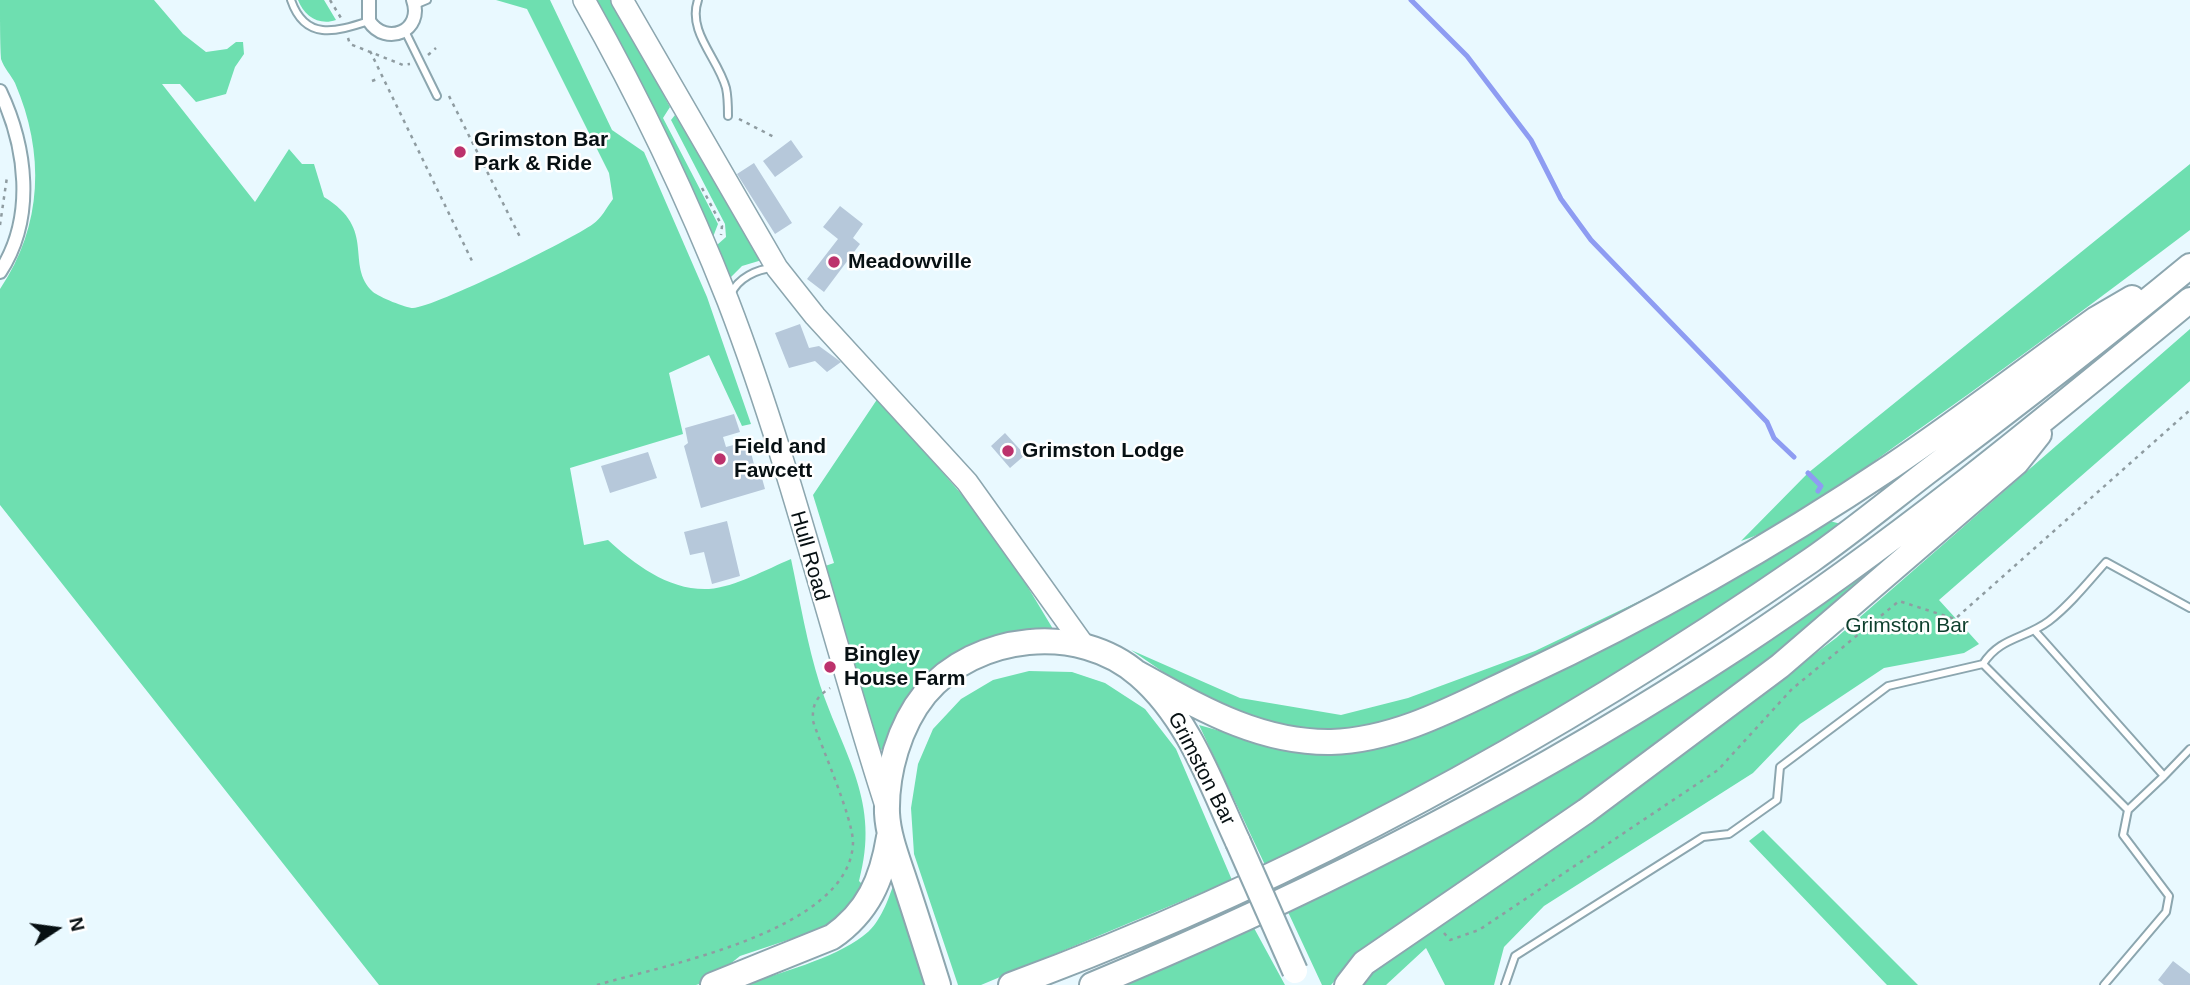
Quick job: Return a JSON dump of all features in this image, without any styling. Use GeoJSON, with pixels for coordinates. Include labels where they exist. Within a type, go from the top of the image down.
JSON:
{"type":"FeatureCollection","features":[{"type":"Feature","properties":{"kind":"highway"},"geometry":{"type":"LineString","coordinates":[[1137,673],[1238,726],[1269,735],[1331,742],[1362,739],[1421,722],[1577,650],[1731,568],[1892,466],[2096,319],[2190,265]]}},
{"type":"Feature","properties":{"kind":"highway"},"geometry":{"type":"LineString","coordinates":[[1011,985],[1172,920],[1382,821],[1491,761],[1635,675],[1813,559],[2077,358],[2190,265]]}},
{"type":"Feature","properties":{"kind":"highway"},"geometry":{"type":"LineString","coordinates":[[1091,985],[1327,881],[1507,786],[1659,697],[1830,582],[2061,406],[2190,300]]}},
{"type":"Feature","properties":{"kind":"highway"},"geometry":{"type":"LineString","coordinates":[[1346,985],[1364,962],[1586,811],[1780,666],[2016,463],[2061,406]]}},
{"type":"Feature","properties":{"kind":"highway","name":"Grimston Bar"},"geometry":{"type":"LineString","coordinates":[[939,985],[889,822],[891,765],[909,717],[925,694],[945,674],[989,651],[1014,644],[1048,641],[1085,647],[1137,673],[1180,721],[1238,842],[1298,978]]}},
{"type":"Feature","properties":{"kind":"highway"},"geometry":{"type":"LineString","coordinates":[[713,985],[832,937],[847,927],[870,900],[879,881],[889,822]]}},
{"type":"Feature","properties":{"kind":"main road","name":"Hull Road"},"geometry":{"type":"LineString","coordinates":[[584,0],[658,138],[728,302],[764,404],[889,822]]}},
{"type":"Feature","properties":{"kind":"main road"},"geometry":{"type":"LineString","coordinates":[[622,0],[777,268],[815,316],[967,482],[1085,647]]}},
{"type":"Feature","properties":{"kind":"street"},"geometry":{"type":"LineString","coordinates":[[369,0],[369,21],[380,33],[397,35],[405,31],[414,19],[418,2]]}},
{"type":"Feature","properties":{"kind":"street"},"geometry":{"type":"LineString","coordinates":[[0,91],[14,120],[22,154],[24,192],[15,237],[0,272]]}},
{"type":"Feature","properties":{"kind":"lane"},"geometry":{"type":"LineString","coordinates":[[291,0],[300,20],[318,29],[344,29],[369,21]]}},
{"type":"Feature","properties":{"kind":"lane"},"geometry":{"type":"LineString","coordinates":[[698,0],[695,9],[698,29],[726,86],[728,116]]}},
{"type":"Feature","properties":{"kind":"lane"},"geometry":{"type":"LineString","coordinates":[[405,31],[437,96]]}},
{"type":"Feature","properties":{"kind":"lane"},"geometry":{"type":"LineString","coordinates":[[728,302],[734,287],[747,276],[762,269],[777,268]]}},
{"type":"Feature","properties":{"kind":"lane"},"geometry":{"type":"LineString","coordinates":[[1505,985],[1515,956],[1703,837],[1730,834],[1777,800],[1780,767],[1888,686],[1983,664],[1993,648],[2034,630],[2065,608],[2106,562],[2190,608]]}},
{"type":"Feature","properties":{"kind":"lane"},"geometry":{"type":"LineString","coordinates":[[2034,630],[2164,776]]}},
{"type":"Feature","properties":{"kind":"lane"},"geometry":{"type":"LineString","coordinates":[[1983,664],[2128,810]]}},
{"type":"Feature","properties":{"kind":"lane"},"geometry":{"type":"LineString","coordinates":[[2104,985],[2166,912],[2169,896],[2123,835],[2128,810],[2190,749]]}},
{"type":"Feature","properties":{"kind":"path"},"geometry":{"type":"LineString","coordinates":[[370,51],[380,78],[473,263]]}},
{"type":"Feature","properties":{"kind":"path"},"geometry":{"type":"LineString","coordinates":[[372,82],[380,78]]}},
{"type":"Feature","properties":{"kind":"path"},"geometry":{"type":"LineString","coordinates":[[447,91],[521,239]]}},
{"type":"Feature","properties":{"kind":"path"},"geometry":{"type":"LineString","coordinates":[[0,225],[6,203],[7,167]]}},
{"type":"Feature","properties":{"kind":"path"},"geometry":{"type":"LineString","coordinates":[[1431,916],[1450,940],[1479,930],[1718,770],[1792,689],[1899,601],[1956,618],[2190,410]]}},
{"type":"Feature","properties":{"kind":"path"},"geometry":{"type":"LineString","coordinates":[[597,985],[752,939],[806,912],[832,889],[847,869],[853,842],[847,815],[813,721],[812,708],[828,689],[845,679]]}},
{"type":"Feature","properties":{"kind":"green space"},"geometry":{"type":"Polygon","coordinates":[[[0,0],[154,0],[183,34],[206,52],[227,49],[236,42],[243,42],[244,54],[235,67],[226,94],[196,102],[180,84],[162,84],[255,202],[289,149],[302,164],[314,164],[324,197],[340,209],[356,234],[365,281],[376,294],[413,308],[447,297],[559,244],[596,222],[613,199],[609,173],[527,9],[496,0],[550,0],[612,130],[644,152],[707,297],[751,424],[742,426],[709,355],[669,373],[683,434],[570,468],[584,545],[608,540],[654,575],[681,586],[709,589],[751,577],[791,559],[815,670],[849,757],[863,803],[865,853],[859,881],[863,885],[846,911],[821,929],[740,956],[709,981],[696,985],[379,985],[0,505],[0,289],[25,240],[32,214],[35,162],[25,109],[15,83],[1,59],[0,0]]]}},
{"type":"Feature","properties":{"kind":"green space"},"geometry":{"type":"Polygon","coordinates":[[[298,0],[324,0],[336,20],[318,21],[304,11],[298,0]]]}},
{"type":"Feature","properties":{"kind":"green space"},"geometry":{"type":"Polygon","coordinates":[[[597,0],[613,0],[670,107],[663,118],[718,224],[713,237],[666,134],[597,0]]]}},
{"type":"Feature","properties":{"kind":"green space"},"geometry":{"type":"Polygon","coordinates":[[[675,115],[762,260],[742,266],[729,279],[717,245],[726,237],[725,224],[671,120],[675,115]]]}},
{"type":"Feature","properties":{"kind":"green space"},"geometry":{"type":"Polygon","coordinates":[[[2190,164],[2190,230],[2006,367],[1820,500],[1782,524],[1741,541],[1808,473],[2190,164]]]}},
{"type":"Feature","properties":{"kind":"green space"},"geometry":{"type":"Polygon","coordinates":[[[2190,329],[2190,381],[1939,600],[1979,644],[1964,653],[1884,668],[1800,724],[1753,773],[1544,906],[1504,947],[1494,985],[1445,985],[1426,948],[1386,985],[1362,985],[1363,980],[1388,958],[1704,737],[1836,638],[2190,329]]]}},
{"type":"Feature","properties":{"kind":"green space"},"geometry":{"type":"Polygon","coordinates":[[[878,398],[970,504],[1014,564],[1056,634],[975,649],[888,749],[880,750],[825,566],[834,563],[813,495],[878,398]]]}},
{"type":"Feature","properties":{"kind":"green space"},"geometry":{"type":"Polygon","coordinates":[[[1826,520],[1841,524],[1702,618],[1561,707],[1416,790],[1265,865],[1199,725],[1277,743],[1356,752],[1826,520]]]}},
{"type":"Feature","properties":{"kind":"green space"},"geometry":{"type":"Polygon","coordinates":[[[1890,552],[1895,557],[1685,729],[1368,944],[1331,985],[1322,985],[1288,912],[1452,830],[1592,751],[1722,669],[1890,552]]]}},
{"type":"Feature","properties":{"kind":"green space"},"geometry":{"type":"Polygon","coordinates":[[[1667,588],[1537,660],[1389,722],[1342,731],[1294,730],[1207,702],[1131,650],[1240,698],[1341,715],[1408,698],[1535,651],[1667,588]]]}},
{"type":"Feature","properties":{"kind":"green space"},"geometry":{"type":"Polygon","coordinates":[[[1029,671],[1072,672],[1105,683],[1145,709],[1176,749],[1232,880],[981,985],[958,985],[914,854],[911,808],[918,764],[933,729],[961,699],[993,680],[1029,671]]]}},
{"type":"Feature","properties":{"kind":"green space"},"geometry":{"type":"Polygon","coordinates":[[[1763,830],[1918,985],[1887,985],[1749,841],[1763,830]]]}},
{"type":"Feature","properties":{"kind":"green space"},"geometry":{"type":"Polygon","coordinates":[[[893,886],[900,891],[922,960],[924,985],[743,985],[805,965],[851,944],[874,926],[893,886]]]}},
{"type":"Feature","properties":{"kind":"green space"},"geometry":{"type":"Polygon","coordinates":[[[1254,928],[1285,985],[1119,985],[1254,928]]]}},
{"type":"Feature","properties":{"kind":"building"},"geometry":{"type":"Polygon","coordinates":[[[791,140],[803,157],[775,177],[763,161],[791,140]]]}},
{"type":"Feature","properties":{"kind":"building"},"geometry":{"type":"Polygon","coordinates":[[[754,163],[792,223],[775,234],[737,174],[754,163]]]}},
{"type":"Feature","properties":{"kind":"building","name":"Meadowville"},"geometry":{"type":"Polygon","coordinates":[[[840,206],[863,224],[853,238],[860,244],[824,292],[807,279],[838,239],[823,227],[840,206]]]}},
{"type":"Feature","properties":{"kind":"building"},"geometry":{"type":"Polygon","coordinates":[[[800,324],[809,348],[819,346],[841,362],[827,372],[815,361],[789,368],[775,333],[800,324]]]}},
{"type":"Feature","properties":{"kind":"building","name":"Field and Fawcett"},"geometry":{"type":"Polygon","coordinates":[[[734,414],[740,432],[723,437],[726,447],[748,441],[756,472],[760,471],[765,489],[701,508],[684,446],[688,443],[685,428],[734,414]]]}},
{"type":"Feature","properties":{"kind":"building","name":"Grimston Lodge"},"geometry":{"type":"Polygon","coordinates":[[[1005,433],[1025,455],[1010,468],[991,446],[1005,433]]]}},
{"type":"Feature","properties":{"kind":"building"},"geometry":{"type":"Polygon","coordinates":[[[648,452],[657,478],[610,493],[601,466],[648,452]]]}},
{"type":"Feature","properties":{"kind":"building"},"geometry":{"type":"Polygon","coordinates":[[[727,521],[740,576],[712,584],[704,552],[690,555],[684,532],[727,521]]]}},
{"type":"Feature","properties":{"kind":"building"},"geometry":{"type":"Polygon","coordinates":[[[2173,961],[2190,974],[2190,985],[2164,985],[2158,980],[2173,961]]]}},
{"type":"Feature","properties":{"kind":"waterway"},"geometry":{"type":"LineString","coordinates":[[1411,0],[1467,56],[1531,140],[1561,199],[1591,240],[1767,422],[1774,438],[1794,457]]}},
{"type":"Feature","properties":{"kind":"waterway"},"geometry":{"type":"LineString","coordinates":[[1808,473],[1821,486],[1818,491]]}},
{"type":"Feature","properties":{"kind":"place","name":"Grimston Bar Park & Ride"},"geometry":{"type":"Point","coordinates":[460,152]}},
{"type":"Feature","properties":{"kind":"place","name":"Meadowville"},"geometry":{"type":"Point","coordinates":[834,262]}},
{"type":"Feature","properties":{"kind":"place","name":"Grimston Lodge"},"geometry":{"type":"Point","coordinates":[1008,451]}},
{"type":"Feature","properties":{"kind":"place","name":"Field and Fawcett"},"geometry":{"type":"Point","coordinates":[720,459]}},
{"type":"Feature","properties":{"kind":"place","name":"Bingley House Farm"},"geometry":{"type":"Point","coordinates":[830,667]}}]}
